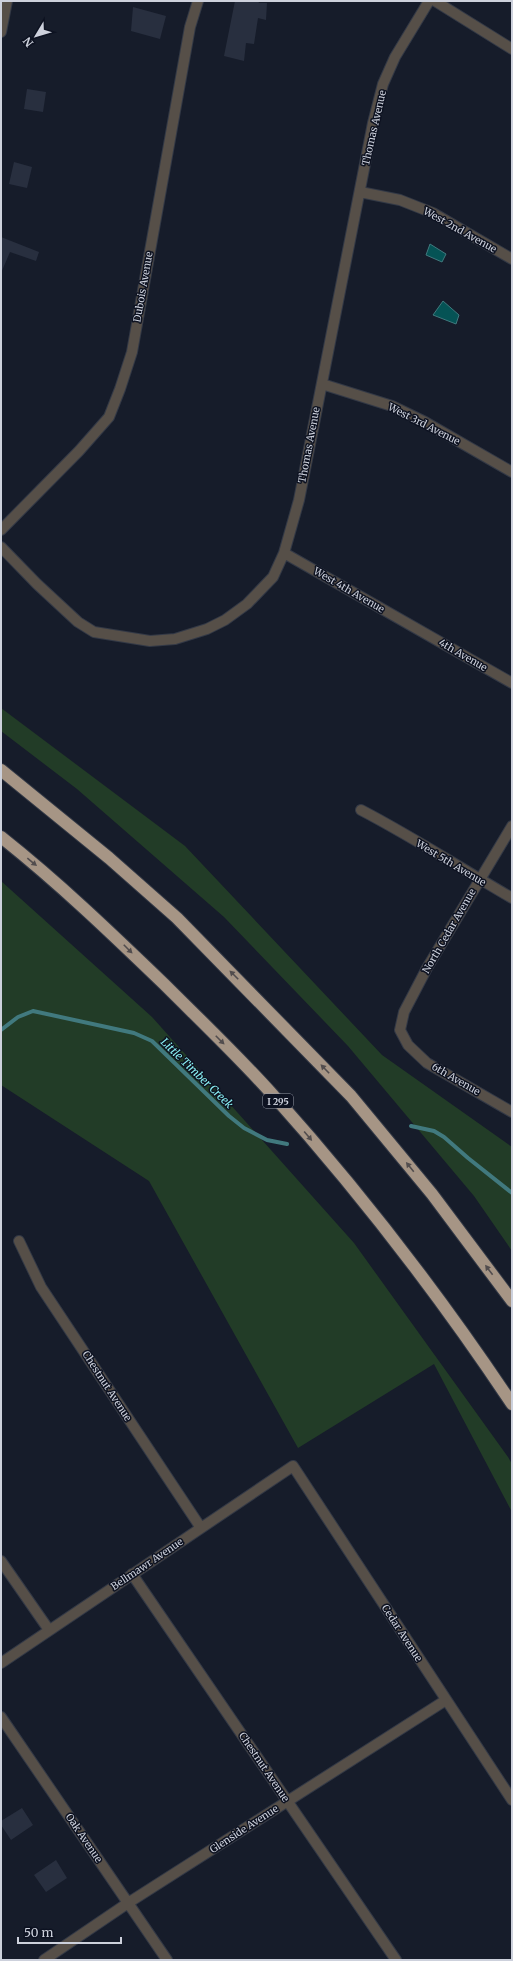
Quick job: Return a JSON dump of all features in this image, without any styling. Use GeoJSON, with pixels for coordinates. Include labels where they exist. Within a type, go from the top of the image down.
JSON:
{"type":"FeatureCollection","features":[{"type":"Feature","properties":{"kind":"highway"},"geometry":{"type":"LineString","coordinates":[[1,770],[109,858],[177,918],[360,1104],[432,1194],[512,1301]]}},
{"type":"Feature","properties":{"kind":"highway","name":"I 295"},"geometry":{"type":"LineString","coordinates":[[1,837],[36,865],[111,933],[272,1093],[359,1196],[423,1279],[512,1404]]}},
{"type":"Feature","properties":{"kind":"street"},"geometry":{"type":"LineString","coordinates":[[1,32],[7,1]]}},
{"type":"Feature","properties":{"kind":"street","name":"Dubois Avenue"},"geometry":{"type":"LineString","coordinates":[[1,530],[79,451],[109,417],[120,388],[132,352],[190,27],[198,1]]}},
{"type":"Feature","properties":{"kind":"street","name":"Thomas Avenue"},"geometry":{"type":"LineString","coordinates":[[1,547],[43,590],[78,622],[94,632],[150,641],[175,639],[207,629],[224,620],[247,604],[273,577],[284,553],[299,500],[373,123],[383,84],[396,57],[429,1]]}},
{"type":"Feature","properties":{"kind":"street"},"geometry":{"type":"LineString","coordinates":[[435,1],[512,49]]}},
{"type":"Feature","properties":{"kind":"street","name":"West 2nd Avenue"},"geometry":{"type":"LineString","coordinates":[[360,192],[400,200],[433,213],[512,259]]}},
{"type":"Feature","properties":{"kind":"street","name":"West 3rd Avenue"},"geometry":{"type":"LineString","coordinates":[[322,384],[392,406],[479,452],[512,472]]}},
{"type":"Feature","properties":{"kind":"street","name":"West 4th Avenue"},"geometry":{"type":"LineString","coordinates":[[284,553],[414,627]]}},
{"type":"Feature","properties":{"kind":"street","name":"4th Avenue"},"geometry":{"type":"LineString","coordinates":[[414,627],[512,683]]}},
{"type":"Feature","properties":{"kind":"street","name":"West 5th Avenue"},"geometry":{"type":"LineString","coordinates":[[361,810],[392,825],[413,840],[512,898]]}},
{"type":"Feature","properties":{"kind":"street","name":"North Cedar Avenue"},"geometry":{"type":"LineString","coordinates":[[405,1040],[400,1030],[404,1012],[427,968],[512,826]]}},
{"type":"Feature","properties":{"kind":"street","name":"6th Avenue"},"geometry":{"type":"LineString","coordinates":[[405,1040],[408,1045],[427,1062],[512,1112]]}},
{"type":"Feature","properties":{"kind":"street","name":"Chestnut Avenue"},"geometry":{"type":"LineString","coordinates":[[19,1241],[41,1287],[201,1528]]}},
{"type":"Feature","properties":{"kind":"street","name":"Bellmawr Avenue"},"geometry":{"type":"LineString","coordinates":[[1,1663],[293,1466]]}},
{"type":"Feature","properties":{"kind":"street","name":"Cedar Avenue"},"geometry":{"type":"LineString","coordinates":[[293,1466],[512,1800]]}},
{"type":"Feature","properties":{"kind":"street"},"geometry":{"type":"LineString","coordinates":[[1,1561],[48,1630]]}},
{"type":"Feature","properties":{"kind":"street","name":"Chestnut Avenue"},"geometry":{"type":"LineString","coordinates":[[132,1574],[396,1960]]}},
{"type":"Feature","properties":{"kind":"street","name":"Glenside Avenue"},"geometry":{"type":"LineString","coordinates":[[44,1960],[128,1903],[446,1700]]}},
{"type":"Feature","properties":{"kind":"street","name":"Oak Avenue"},"geometry":{"type":"LineString","coordinates":[[1,1717],[166,1960]]}},
{"type":"Feature","properties":{"kind":"shaded area"},"geometry":{"type":"Polygon","coordinates":[[[430,244],[446,254],[442,262],[426,255],[430,244]]]}},
{"type":"Feature","properties":{"kind":"shaded area"},"geometry":{"type":"Polygon","coordinates":[[[443,301],[459,315],[456,324],[433,315],[443,301]]]}},
{"type":"Feature","properties":{"kind":"shaded area"},"geometry":{"type":"Polygon","coordinates":[[[1,708],[185,846],[382,1055],[512,1147],[512,1251],[474,1196],[348,1046],[224,917],[77,789],[1,731],[1,708]]]}},
{"type":"Feature","properties":{"kind":"shaded area"},"geometry":{"type":"Polygon","coordinates":[[[1,881],[152,1017],[354,1243],[508,1457],[512,1464],[512,1512],[434,1364],[298,1448],[149,1181],[1,1085],[1,881]]]}},
{"type":"Feature","properties":{"kind":"building"},"geometry":{"type":"Polygon","coordinates":[[[235,1],[258,1],[259,3],[267,3],[266,20],[258,18],[254,44],[246,43],[244,61],[224,56],[235,1]]]}},
{"type":"Feature","properties":{"kind":"building"},"geometry":{"type":"Polygon","coordinates":[[[133,7],[166,16],[160,39],[131,31],[133,7]]]}},
{"type":"Feature","properties":{"kind":"building"},"geometry":{"type":"Polygon","coordinates":[[[27,89],[46,92],[43,112],[24,109],[27,89]]]}},
{"type":"Feature","properties":{"kind":"building"},"geometry":{"type":"Polygon","coordinates":[[[14,162],[32,167],[27,188],[9,184],[14,162]]]}},
{"type":"Feature","properties":{"kind":"building"},"geometry":{"type":"Polygon","coordinates":[[[1,237],[39,252],[36,261],[10,252],[1,273],[1,237]]]}},
{"type":"Feature","properties":{"kind":"building"},"geometry":{"type":"Polygon","coordinates":[[[22,1808],[33,1825],[11,1840],[1,1825],[1,1821],[22,1808]]]}},
{"type":"Feature","properties":{"kind":"building"},"geometry":{"type":"Polygon","coordinates":[[[56,1860],[67,1878],[46,1892],[34,1875],[56,1860]]]}},
{"type":"Feature","properties":{"kind":"waterway","name":"Little Timber Creek"},"geometry":{"type":"LineString","coordinates":[[1,1030],[18,1017],[33,1011],[134,1033],[152,1041],[229,1116],[244,1128],[267,1140],[287,1144]]}},
{"type":"Feature","properties":{"kind":"waterway","name":"Little Timber Creek"},"geometry":{"type":"LineString","coordinates":[[411,1126],[434,1131],[444,1137],[512,1193]]}}]}
